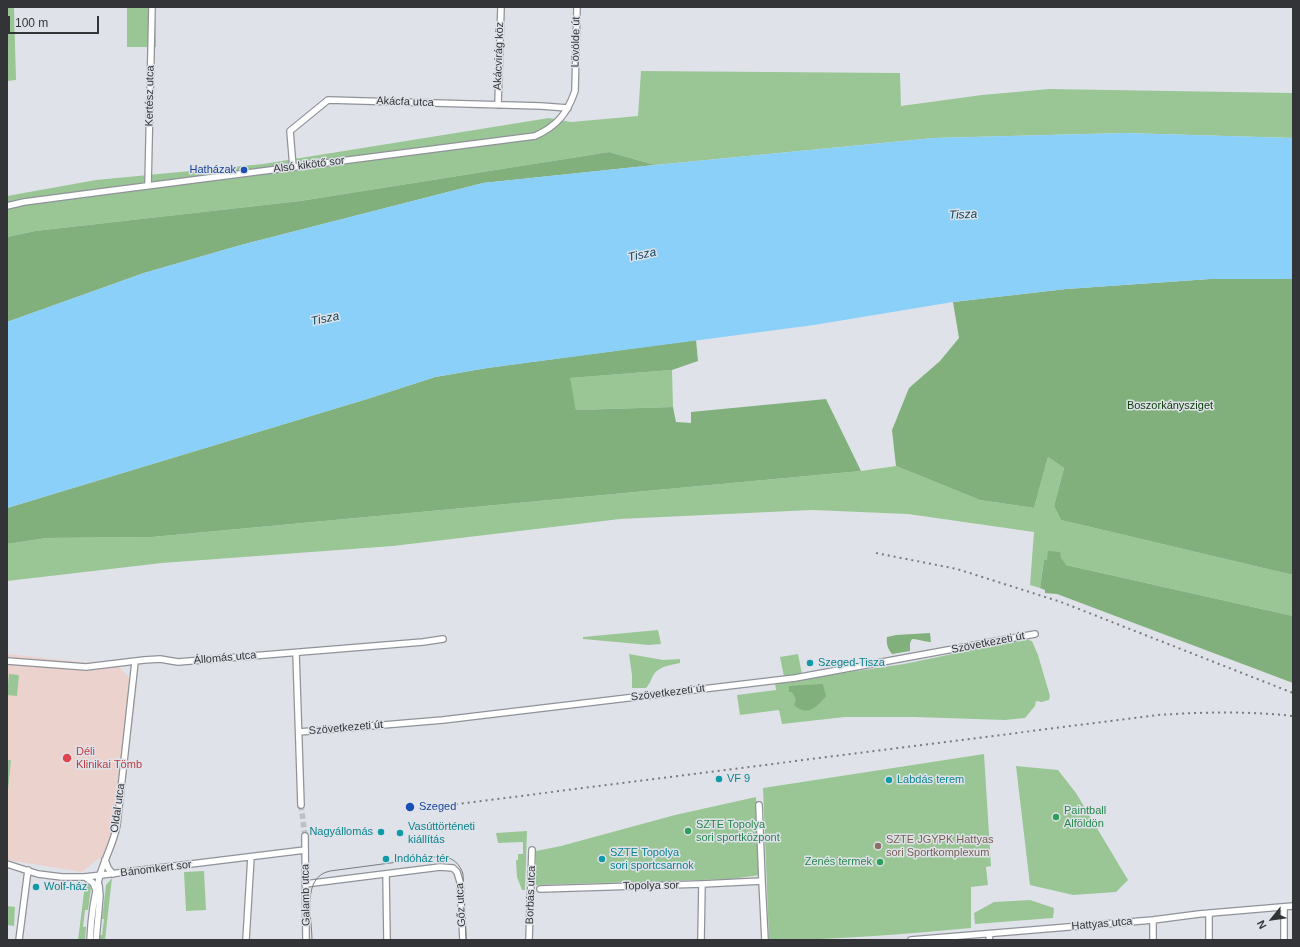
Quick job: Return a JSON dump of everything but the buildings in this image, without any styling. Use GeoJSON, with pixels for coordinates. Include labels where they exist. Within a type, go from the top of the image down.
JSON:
{"type":"FeatureCollection","features":[{"type":"Feature","properties":{"kind":"street","name":"Kertész utca"},"geometry":{"type":"LineString","coordinates":[[148,186],[152,7]]}},
{"type":"Feature","properties":{"kind":"street","name":"Akácvirág köz"},"geometry":{"type":"LineString","coordinates":[[498,104],[501,7]]}},
{"type":"Feature","properties":{"kind":"street","name":"Lövölde út"},"geometry":{"type":"LineString","coordinates":[[575,77],[577,7]]}},
{"type":"Feature","properties":{"kind":"street","name":"Alsó kikötő sor"},"geometry":{"type":"LineString","coordinates":[[7,206],[24,202],[534,136],[546,131],[555,124],[568,108],[575,91],[575,77]]}},
{"type":"Feature","properties":{"kind":"street","name":"Akácfa utca"},"geometry":{"type":"LineString","coordinates":[[293,167],[290,131],[328,100],[498,104],[568,108]]}},
{"type":"Feature","properties":{"kind":"street","name":"Szövetkezeti út"},"geometry":{"type":"LineString","coordinates":[[299,732],[443,720],[795,678],[1035,634]]}},
{"type":"Feature","properties":{"kind":"street","name":"Állomás utca"},"geometry":{"type":"LineString","coordinates":[[7,661],[86,667],[160,659],[178,662],[296,653],[443,639]]}},
{"type":"Feature","properties":{"kind":"street"},"geometry":{"type":"LineString","coordinates":[[296,653],[301,805]]}},
{"type":"Feature","properties":{"kind":"street","name":"Oldal utca"},"geometry":{"type":"LineString","coordinates":[[90,940],[96,890],[105,860],[115,836],[117,825],[135,662]]}},
{"type":"Feature","properties":{"kind":"street"},"geometry":{"type":"LineString","coordinates":[[759,805],[765,940]]}},
{"type":"Feature","properties":{"kind":"street","name":"Galamb utca"},"geometry":{"type":"LineString","coordinates":[[305,836],[306,940]]}},
{"type":"Feature","properties":{"kind":"street","name":"Bánomkert sor"},"geometry":{"type":"LineString","coordinates":[[7,864],[38,874],[62,877],[99,878],[114,874],[305,850]]}},
{"type":"Feature","properties":{"kind":"street","name":"Borbás utca"},"geometry":{"type":"LineString","coordinates":[[529,940],[532,850]]}},
{"type":"Feature","properties":{"kind":"street"},"geometry":{"type":"LineString","coordinates":[[246,940],[251,857]]}},
{"type":"Feature","properties":{"kind":"street"},"geometry":{"type":"LineString","coordinates":[[105,860],[108,868],[114,874]]}},
{"type":"Feature","properties":{"kind":"street","name":"Gőz utca"},"geometry":{"type":"LineString","coordinates":[[386,874],[446,867],[456,870],[459,875],[460,882],[463,940]]}},
{"type":"Feature","properties":{"kind":"street"},"geometry":{"type":"LineString","coordinates":[[18,940],[28,870]]}},
{"type":"Feature","properties":{"kind":"street"},"geometry":{"type":"LineString","coordinates":[[305,884],[386,874],[387,940]]}},
{"type":"Feature","properties":{"kind":"street"},"geometry":{"type":"LineString","coordinates":[[86,877],[93,883],[96,890]]}},
{"type":"Feature","properties":{"kind":"street","name":"Oldal utca"},"geometry":{"type":"LineString","coordinates":[[96,940],[100,896],[99,878]]}},
{"type":"Feature","properties":{"kind":"street","name":"Topolya sor"},"geometry":{"type":"LineString","coordinates":[[540,889],[762,881]]}},
{"type":"Feature","properties":{"kind":"street"},"geometry":{"type":"LineString","coordinates":[[701,940],[702,884]]}},
{"type":"Feature","properties":{"kind":"street","name":"Hattyas utca"},"geometry":{"type":"LineString","coordinates":[[911,940],[990,937],[1209,913],[1293,906]]}},
{"type":"Feature","properties":{"kind":"street"},"geometry":{"type":"LineString","coordinates":[[1284,907],[1284,940]]}},
{"type":"Feature","properties":{"kind":"street"},"geometry":{"type":"LineString","coordinates":[[1209,913],[1209,940]]}},
{"type":"Feature","properties":{"kind":"street"},"geometry":{"type":"LineString","coordinates":[[1153,920],[1153,940]]}},
{"type":"Feature","properties":{"kind":"shaded area","name":"Déli Klinikai Tömb"},"geometry":{"type":"Polygon","coordinates":[[[7,654],[118,666],[137,686],[117,842],[110,858],[98,859],[82,872],[7,860],[7,654]]]}},
{"type":"Feature","properties":{"kind":"green space"},"geometry":{"type":"Polygon","coordinates":[[[7,7],[14,7],[16,80],[7,81],[7,7]]]}},
{"type":"Feature","properties":{"kind":"green space"},"geometry":{"type":"Polygon","coordinates":[[[127,7],[155,7],[156,47],[127,47],[127,7]]]}},
{"type":"Feature","properties":{"kind":"green space"},"geometry":{"type":"Polygon","coordinates":[[[641,71],[900,73],[901,106],[982,95],[1049,89],[1293,93],[1293,138],[1124,133],[934,138],[655,165],[609,152],[300,201],[35,231],[7,237],[7,196],[96,180],[263,164],[549,118],[571,122],[638,116],[641,71]]]}},
{"type":"Feature","properties":{"kind":"green space"},"geometry":{"type":"Polygon","coordinates":[[[609,152],[655,165],[483,183],[241,245],[144,273],[7,322],[7,237],[35,231],[300,201],[609,152]]]}},
{"type":"Feature","properties":{"kind":"green space","name":"Boszorkánysziget"},"geometry":{"type":"Polygon","coordinates":[[[1210,279],[1293,279],[1293,575],[1061,520],[1054,506],[1064,468],[1048,457],[1034,508],[980,500],[896,466],[892,430],[909,388],[940,361],[959,338],[953,302],[1066,289],[1210,279]]]}},
{"type":"Feature","properties":{"kind":"green space"},"geometry":{"type":"Polygon","coordinates":[[[696,340],[698,361],[672,370],[570,378],[576,410],[673,407],[676,422],[691,423],[691,412],[826,399],[861,471],[152,537],[47,538],[7,544],[7,508],[435,377],[487,368],[696,340]]]}},
{"type":"Feature","properties":{"kind":"green space"},"geometry":{"type":"Polygon","coordinates":[[[672,370],[673,407],[576,410],[569,378],[672,370]]]}},
{"type":"Feature","properties":{"kind":"green space"},"geometry":{"type":"Polygon","coordinates":[[[1048,457],[1064,468],[1054,506],[1061,520],[1293,575],[1293,616],[1044,560],[1040,588],[1030,585],[1034,532],[908,514],[812,510],[620,519],[393,546],[162,563],[7,581],[7,544],[47,538],[152,537],[861,471],[896,466],[980,500],[1034,508],[1048,457]]]}},
{"type":"Feature","properties":{"kind":"green space"},"geometry":{"type":"Polygon","coordinates":[[[1048,551],[1060,552],[1061,558],[1066,565],[1293,616],[1293,683],[1057,594],[1045,593],[1045,590],[1040,588],[1044,560],[1047,560],[1048,551]]]}},
{"type":"Feature","properties":{"kind":"green space"},"geometry":{"type":"Polygon","coordinates":[[[658,630],[661,644],[649,645],[583,639],[583,637],[658,630]]]}},
{"type":"Feature","properties":{"kind":"green space"},"geometry":{"type":"Polygon","coordinates":[[[930,633],[931,642],[912,639],[910,643],[910,651],[892,654],[889,650],[887,637],[930,633]]]}},
{"type":"Feature","properties":{"kind":"green space"},"geometry":{"type":"Polygon","coordinates":[[[1025,639],[1032,641],[1038,655],[1050,696],[1049,700],[1042,702],[1036,701],[1035,706],[1025,718],[1005,720],[914,717],[845,717],[782,724],[779,710],[740,715],[737,695],[776,690],[775,683],[904,664],[1025,639]]]}},
{"type":"Feature","properties":{"kind":"green space"},"geometry":{"type":"Polygon","coordinates":[[[629,654],[663,660],[680,659],[680,663],[666,666],[656,671],[646,688],[632,688],[629,654]]]}},
{"type":"Feature","properties":{"kind":"green space"},"geometry":{"type":"Polygon","coordinates":[[[798,654],[802,674],[784,677],[780,657],[798,654]]]}},
{"type":"Feature","properties":{"kind":"green space"},"geometry":{"type":"Polygon","coordinates":[[[9,674],[19,675],[17,696],[7,695],[9,674]]]}},
{"type":"Feature","properties":{"kind":"green space"},"geometry":{"type":"Polygon","coordinates":[[[823,684],[826,696],[816,707],[804,710],[799,709],[794,705],[796,699],[792,692],[789,692],[789,686],[823,684]]]}},
{"type":"Feature","properties":{"kind":"green space","name":"SZTE JGYPK Hattyas sori Sportkomplexum"},"geometry":{"type":"Polygon","coordinates":[[[984,754],[991,866],[986,867],[988,885],[971,887],[971,928],[845,938],[769,940],[763,788],[984,754]]]}},
{"type":"Feature","properties":{"kind":"green space"},"geometry":{"type":"Polygon","coordinates":[[[7,760],[11,760],[7,800],[7,760]]]}},
{"type":"Feature","properties":{"kind":"green space","name":"Paintball Alföldön"},"geometry":{"type":"Polygon","coordinates":[[[1016,766],[1058,770],[1076,793],[1128,880],[1116,892],[1073,895],[1030,885],[1016,766]]]}},
{"type":"Feature","properties":{"kind":"green space","name":"SZTE Topolya sori sportközpont"},"geometry":{"type":"Polygon","coordinates":[[[756,797],[760,875],[732,879],[535,885],[536,851],[561,846],[675,815],[756,797]]]}},
{"type":"Feature","properties":{"kind":"green space"},"geometry":{"type":"Polygon","coordinates":[[[527,831],[525,890],[522,890],[517,877],[516,860],[518,860],[518,854],[523,854],[523,842],[498,843],[496,833],[527,831]]]}},
{"type":"Feature","properties":{"kind":"green space"},"geometry":{"type":"Polygon","coordinates":[[[204,871],[206,910],[186,911],[184,872],[204,871]]]}},
{"type":"Feature","properties":{"kind":"green space"},"geometry":{"type":"Polygon","coordinates":[[[112,878],[105,940],[100,940],[104,919],[102,919],[106,885],[112,878]]]}},
{"type":"Feature","properties":{"kind":"green space"},"geometry":{"type":"Polygon","coordinates":[[[85,885],[89,885],[91,888],[88,910],[85,910],[83,927],[86,927],[85,940],[78,940],[85,885]]]}},
{"type":"Feature","properties":{"kind":"green space"},"geometry":{"type":"Polygon","coordinates":[[[1030,900],[1054,908],[1053,918],[975,924],[974,913],[994,902],[1030,900]]]}},
{"type":"Feature","properties":{"kind":"green space"},"geometry":{"type":"Polygon","coordinates":[[[7,906],[15,907],[14,926],[7,925],[7,906]]]}},
{"type":"Feature","properties":{"kind":"water","name":"Tisza"},"geometry":{"type":"Polygon","coordinates":[[[1124,133],[1293,138],[1293,279],[1210,279],[1066,289],[953,302],[814,325],[487,368],[435,377],[7,508],[7,322],[144,273],[241,245],[483,183],[934,138],[1124,133]]]}},
{"type":"Feature","properties":{"kind":"tunnel"},"geometry":{"type":"LineString","coordinates":[[301,805],[305,836]]}},
{"type":"Feature","properties":{"kind":"tram line"},"geometry":{"type":"LineString","coordinates":[[312,940],[310,900],[315,881],[321,875],[330,871],[443,856],[456,862],[463,874],[466,940]]}},
{"type":"Feature","properties":{"kind":"railway"},"geometry":{"type":"LineString","coordinates":[[876,553],[957,569],[1061,602],[1293,693]]}},
{"type":"Feature","properties":{"kind":"railway"},"geometry":{"type":"LineString","coordinates":[[426,808],[1158,715],[1226,712],[1293,716]]}},
{"type":"Feature","properties":{"kind":"place","name":"Hatházak"},"geometry":{"type":"Point","coordinates":[244,170]}},
{"type":"Feature","properties":{"kind":"place","name":"Szeged-Tisza"},"geometry":{"type":"Point","coordinates":[810,663]}},
{"type":"Feature","properties":{"kind":"place","name":"Déli Klinikai Tömb"},"geometry":{"type":"Point","coordinates":[67,758]}},
{"type":"Feature","properties":{"kind":"place","name":"VF 9"},"geometry":{"type":"Point","coordinates":[719,779]}},
{"type":"Feature","properties":{"kind":"place","name":"Labdás terem"},"geometry":{"type":"Point","coordinates":[889,780]}},
{"type":"Feature","properties":{"kind":"place","name":"Szeged"},"geometry":{"type":"Point","coordinates":[410,807]}},
{"type":"Feature","properties":{"kind":"place","name":"Paintball Alföldön"},"geometry":{"type":"Point","coordinates":[1056,817]}},
{"type":"Feature","properties":{"kind":"place","name":"SZTE Topolya sori sportközpont"},"geometry":{"type":"Point","coordinates":[688,831]}},
{"type":"Feature","properties":{"kind":"place","name":"Nagyállomás"},"geometry":{"type":"Point","coordinates":[381,832]}},
{"type":"Feature","properties":{"kind":"place","name":"Vasúttörténeti kiállítás"},"geometry":{"type":"Point","coordinates":[400,833]}},
{"type":"Feature","properties":{"kind":"place","name":"SZTE JGYPK Hattyas sori Sportkomplexum"},"geometry":{"type":"Point","coordinates":[878,846]}},
{"type":"Feature","properties":{"kind":"place","name":"Indóház tér"},"geometry":{"type":"Point","coordinates":[386,859]}},
{"type":"Feature","properties":{"kind":"place","name":"SZTE Topolya sori sportcsarnok"},"geometry":{"type":"Point","coordinates":[602,859]}},
{"type":"Feature","properties":{"kind":"place","name":"Zenés termek"},"geometry":{"type":"Point","coordinates":[880,862]}},
{"type":"Feature","properties":{"kind":"place","name":"Wolf-ház"},"geometry":{"type":"Point","coordinates":[36,887]}}]}
